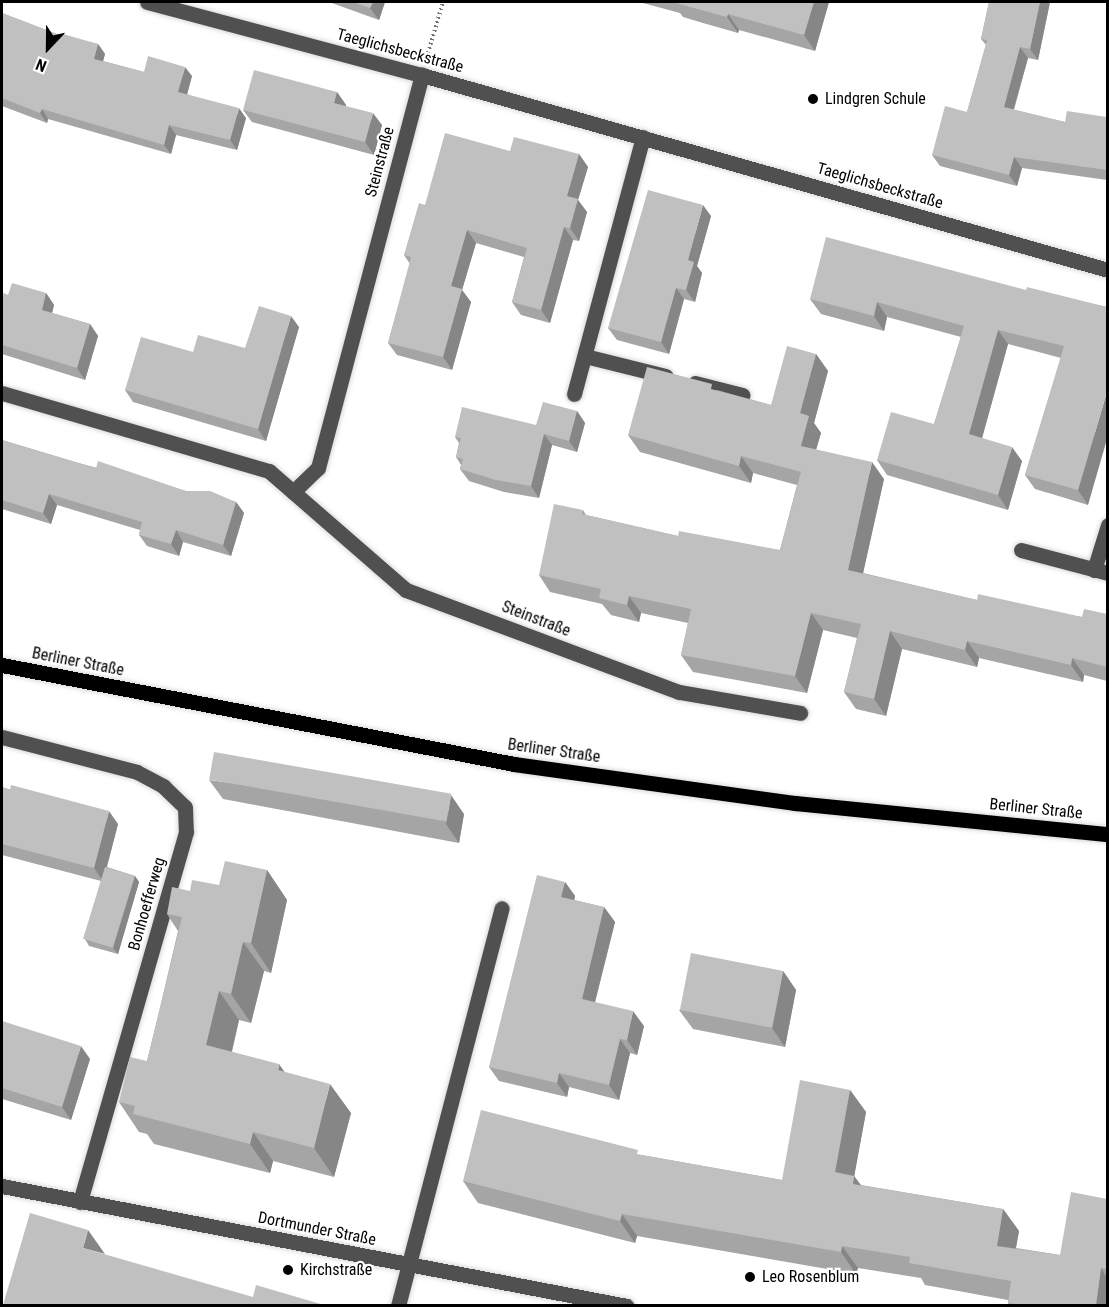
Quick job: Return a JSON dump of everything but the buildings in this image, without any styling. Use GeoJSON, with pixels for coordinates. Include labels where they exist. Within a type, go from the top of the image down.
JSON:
{"type":"FeatureCollection","features":[{"type":"Feature","properties":{"kind":"main road","name":"Berliner Straße"},"geometry":{"type":"LineString","coordinates":[[2,664],[236,712],[514,764],[795,803],[1107,834]]}},
{"type":"Feature","properties":{"kind":"street","name":"Taeglichsbeckstraße"},"geometry":{"type":"LineString","coordinates":[[147,2],[422,75],[1107,270]]}},
{"type":"Feature","properties":{"kind":"street","name":"Steinstraße"},"geometry":{"type":"LineString","coordinates":[[292,492],[318,468],[422,75]]}},
{"type":"Feature","properties":{"kind":"street"},"geometry":{"type":"LineString","coordinates":[[574,394],[643,137]]}},
{"type":"Feature","properties":{"kind":"street"},"geometry":{"type":"LineString","coordinates":[[585,356],[742,395]]}},
{"type":"Feature","properties":{"kind":"street","name":"Steinstraße"},"geometry":{"type":"LineString","coordinates":[[2,393],[269,471],[406,590],[679,692],[800,713]]}},
{"type":"Feature","properties":{"kind":"street"},"geometry":{"type":"LineString","coordinates":[[1022,550],[1101,572],[1107,525]]}},
{"type":"Feature","properties":{"kind":"street","name":"Bonhoefferweg"},"geometry":{"type":"LineString","coordinates":[[2,737],[136,772],[163,786],[184,807],[186,832],[80,1202]]}},
{"type":"Feature","properties":{"kind":"street"},"geometry":{"type":"LineString","coordinates":[[398,1305],[502,908]]}},
{"type":"Feature","properties":{"kind":"street","name":"Dortmunder Straße"},"geometry":{"type":"LineString","coordinates":[[2,1186],[407,1266],[627,1305]]}},
{"type":"Feature","properties":{"kind":"path"},"geometry":{"type":"LineString","coordinates":[[422,75],[443,2]]}},
{"type":"Feature","properties":{"kind":"place","name":"Lindgren Schule"},"geometry":{"type":"Point","coordinates":[813,99]}},
{"type":"Feature","properties":{"kind":"place","name":"Kirchstraße"},"geometry":{"type":"Point","coordinates":[288,1270]}},
{"type":"Feature","properties":{"kind":"place","name":"Leo Rosenblum"},"geometry":{"type":"Point","coordinates":[750,1277]}}]}
